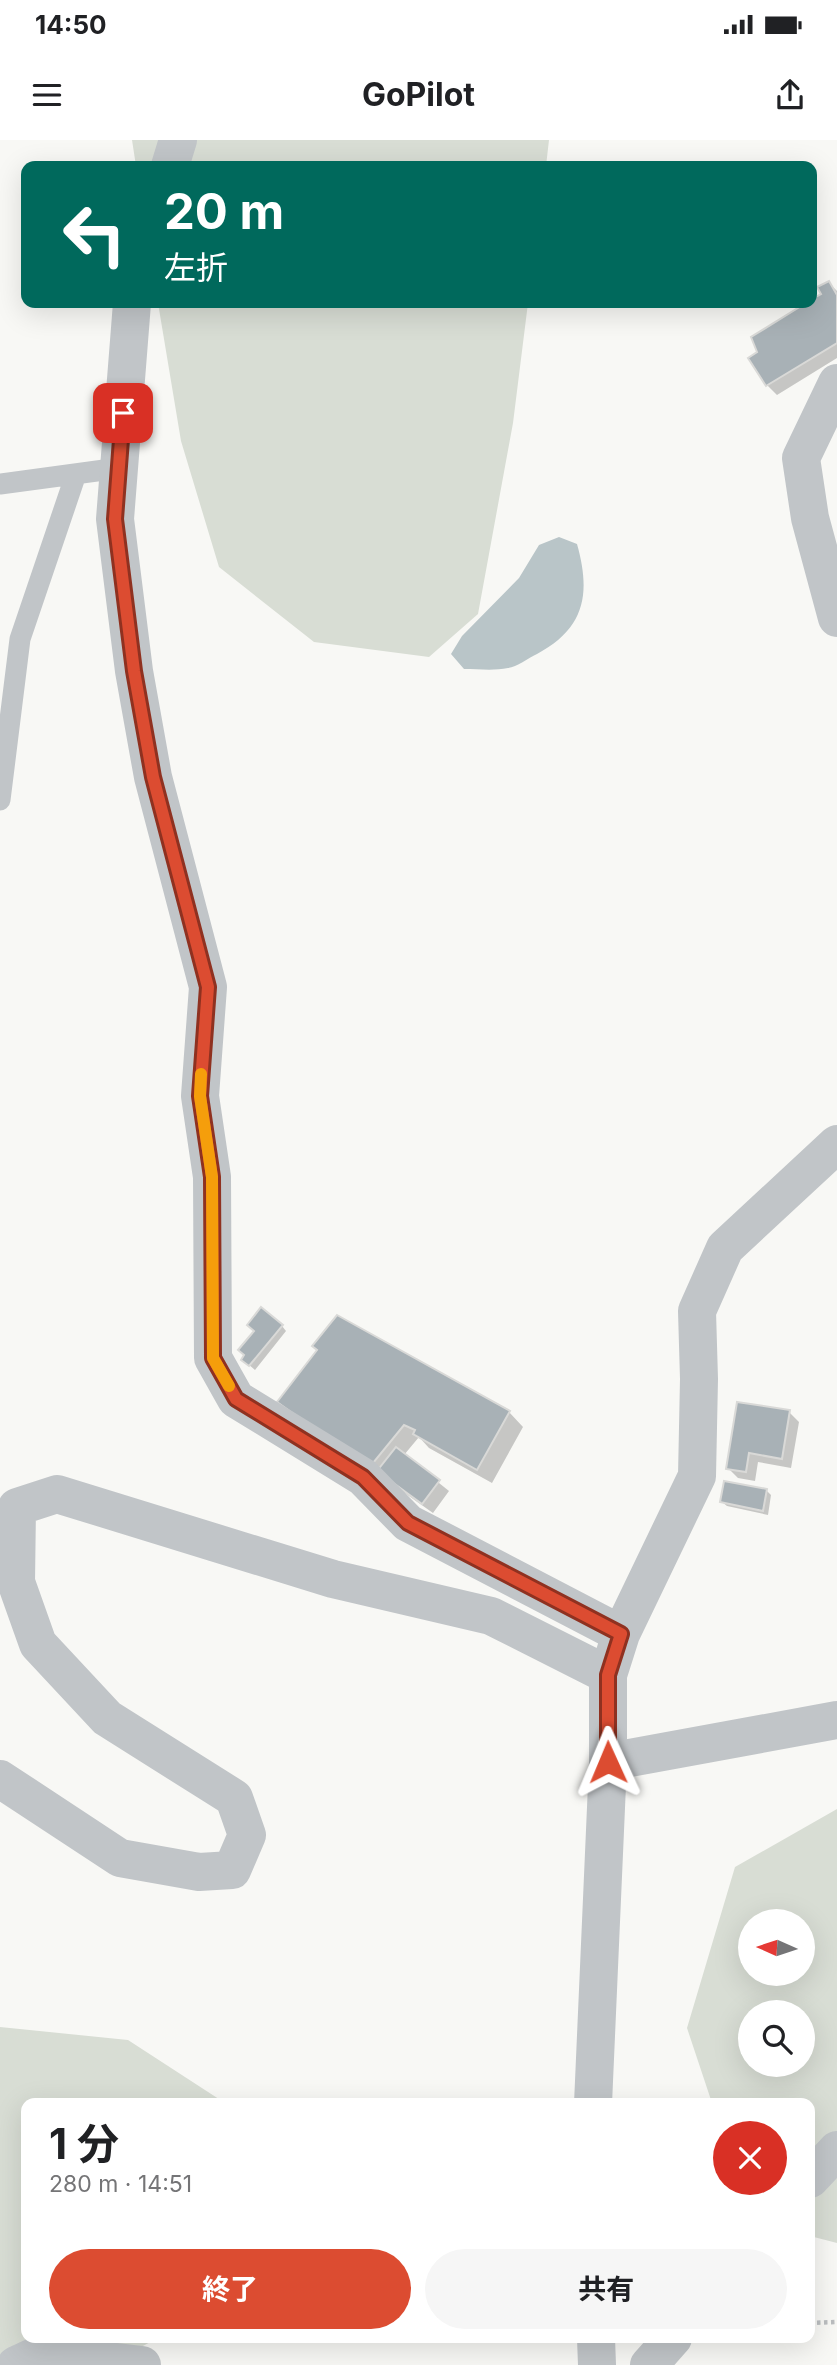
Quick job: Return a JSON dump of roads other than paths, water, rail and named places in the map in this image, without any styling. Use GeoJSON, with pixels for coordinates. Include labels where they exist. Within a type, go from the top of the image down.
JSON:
{"type":"FeatureCollection","features":[{"type":"Feature","properties":{"kind":"street"},"geometry":{"type":"LineString","coordinates":[[172,161],[178,140]]}},
{"type":"Feature","properties":{"kind":"street"},"geometry":{"type":"LineString","coordinates":[[132,308],[115,519],[136,684],[153,777],[208,987],[200,1096],[212,1177],[213,1358],[236,1399],[363,1477],[408,1523],[621,1634]]}},
{"type":"Feature","properties":{"kind":"street"},"geometry":{"type":"LineString","coordinates":[[837,383],[802,458],[810,518],[837,618]]}},
{"type":"Feature","properties":{"kind":"street"},"geometry":{"type":"LineString","coordinates":[[593,2098],[608,1762],[608,1675],[621,1634],[697,1476],[697,1311],[725,1248],[837,1144]]}},
{"type":"Feature","properties":{"kind":"street"},"geometry":{"type":"LineString","coordinates":[[0,1779],[120,1858],[199,1872],[232,1870],[247,1835],[234,1798],[107,1717],[38,1644],[16,1582],[17,1507],[57,1494],[333,1579],[491,1616],[608,1675]]}},
{"type":"Feature","properties":{"kind":"street"},"geometry":{"type":"LineString","coordinates":[[608,1762],[837,1720]]}},
{"type":"Feature","properties":{"kind":"street"},"geometry":{"type":"LineString","coordinates":[[815,2174],[837,2150]]}},
{"type":"Feature","properties":{"kind":"street"},"geometry":{"type":"LineString","coordinates":[[596,2343],[597,2365]]}},
{"type":"Feature","properties":{"kind":"street"},"geometry":{"type":"LineString","coordinates":[[649,2365],[669,2343]]}},
{"type":"Feature","properties":{"kind":"street"},"geometry":{"type":"LineString","coordinates":[[16,2365],[43,2353],[142,2365]]}},
{"type":"Feature","properties":{"kind":"lane"},"geometry":{"type":"LineString","coordinates":[[0,484],[119,468]]}},
{"type":"Feature","properties":{"kind":"lane"},"geometry":{"type":"LineString","coordinates":[[0,800],[20,639],[76,474]]}}]}
